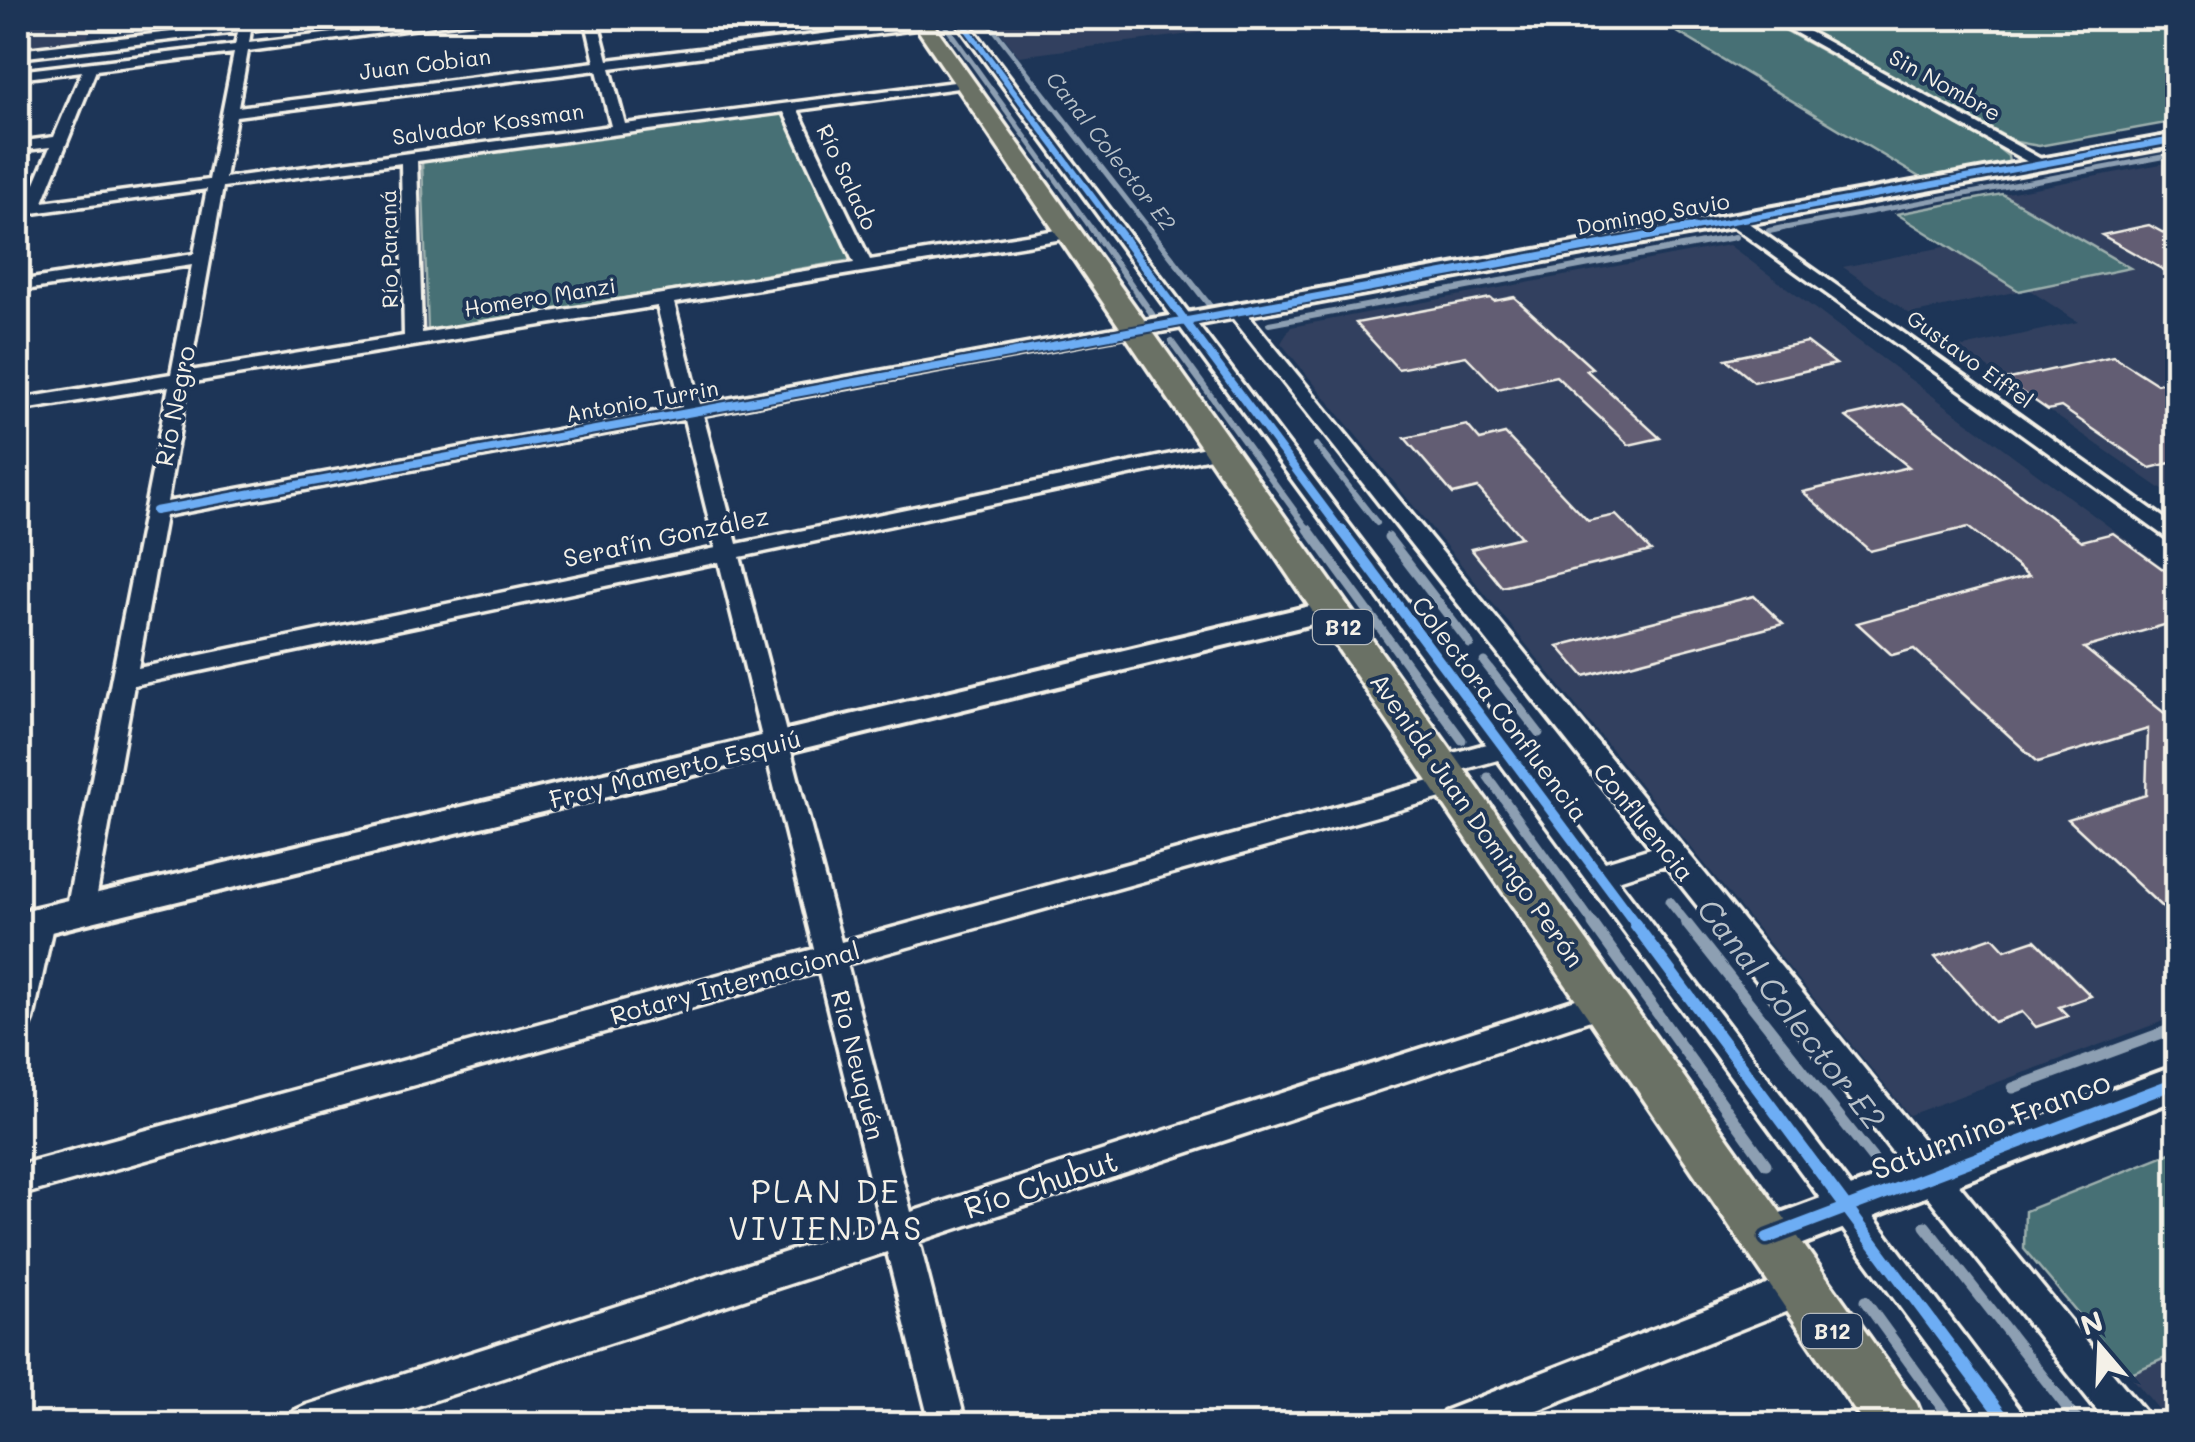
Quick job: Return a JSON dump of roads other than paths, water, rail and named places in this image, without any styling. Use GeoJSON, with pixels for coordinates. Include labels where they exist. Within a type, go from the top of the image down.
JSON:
{"type":"FeatureCollection","features":[{"type":"Feature","properties":{"kind":"main road","name":"Avenida Juan Domingo Perón"},"geometry":{"type":"LineString","coordinates":[[922,21],[1897,1424]]}},
{"type":"Feature","properties":{"kind":"street"},"geometry":{"type":"LineString","coordinates":[[18,54],[246,22],[320,18]]}},
{"type":"Feature","properties":{"kind":"street"},"geometry":{"type":"LineString","coordinates":[[18,75],[487,18]]}},
{"type":"Feature","properties":{"kind":"street"},"geometry":{"type":"LineString","coordinates":[[591,18],[619,130]]}},
{"type":"Feature","properties":{"kind":"street","name":"Colectora Confluencia"},"geometry":{"type":"LineString","coordinates":[[959,18],[2008,1424]]}},
{"type":"Feature","properties":{"kind":"street","name":"Sin Nombre"},"geometry":{"type":"LineString","coordinates":[[1775,18],[2042,164]]}},
{"type":"Feature","properties":{"kind":"street","name":"Juan Cobian"},"geometry":{"type":"LineString","coordinates":[[230,112],[922,21]]}},
{"type":"Feature","properties":{"kind":"street","name":"Río Negro"},"geometry":{"type":"LineString","coordinates":[[80,912],[246,22]]}},
{"type":"Feature","properties":{"kind":"street"},"geometry":{"type":"LineString","coordinates":[[25,209],[60,141],[90,66]]}},
{"type":"Feature","properties":{"kind":"street","name":"Salvador Kossman"},"geometry":{"type":"LineString","coordinates":[[25,209],[965,83]]}},
{"type":"Feature","properties":{"kind":"street","name":"Río Salado"},"geometry":{"type":"LineString","coordinates":[[789,107],[865,266]]}},
{"type":"Feature","properties":{"kind":"street","name":"Domingo Savio"},"geometry":{"type":"LineString","coordinates":[[1136,329],[2178,139]]}},
{"type":"Feature","properties":{"kind":"street"},"geometry":{"type":"LineString","coordinates":[[18,146],[60,141]]}},
{"type":"Feature","properties":{"kind":"street","name":"Río Paraná"},"geometry":{"type":"LineString","coordinates":[[409,158],[413,340]]}},
{"type":"Feature","properties":{"kind":"street","name":"Gustavo Eiffel"},"geometry":{"type":"LineString","coordinates":[[1734,220],[2178,538]]}},
{"type":"Feature","properties":{"kind":"street","name":"Homero Manzi"},"geometry":{"type":"LineString","coordinates":[[18,405],[1069,233]]}},
{"type":"Feature","properties":{"kind":"street"},"geometry":{"type":"LineString","coordinates":[[18,286],[202,258]]}},
{"type":"Feature","properties":{"kind":"street","name":"Rio Neuquén"},"geometry":{"type":"LineString","coordinates":[[664,299],[948,1424]]}},
{"type":"Feature","properties":{"kind":"street","name":"Confluencia"},"geometry":{"type":"LineString","coordinates":[[1236,311],[2130,1424]]}},
{"type":"Feature","properties":{"kind":"street","name":"Antonio Turrin"},"geometry":{"type":"LineString","coordinates":[[155,511],[1136,329]]}},
{"type":"Feature","properties":{"kind":"street","name":"Serafín González"},"geometry":{"type":"LineString","coordinates":[[124,679],[1220,450]]}},
{"type":"Feature","properties":{"kind":"street","name":"Fray Mamerto Esquiú"},"geometry":{"type":"LineString","coordinates":[[29,924],[1332,610]]}},
{"type":"Feature","properties":{"kind":"street","name":"Rotary Internacional"},"geometry":{"type":"LineString","coordinates":[[18,1181],[830,956],[1446,775],[1504,748]]}},
{"type":"Feature","properties":{"kind":"street"},"geometry":{"type":"LineString","coordinates":[[1598,875],[1669,853]]}},
{"type":"Feature","properties":{"kind":"street"},"geometry":{"type":"LineString","coordinates":[[18,1020],[29,924]]}},
{"type":"Feature","properties":{"kind":"street","name":"Río Chubut"},"geometry":{"type":"LineString","coordinates":[[307,1424],[1604,1002]]}},
{"type":"Feature","properties":{"kind":"street","name":"Saturnino Franco"},"geometry":{"type":"LineString","coordinates":[[1767,1238],[2178,1082]]}},
{"type":"Feature","properties":{"kind":"street"},"geometry":{"type":"LineString","coordinates":[[1457,1424],[1802,1288]]}},
{"type":"Feature","properties":{"kind":"waterway"},"geometry":{"type":"LineString","coordinates":[[940,18],[1093,231]]}},
{"type":"Feature","properties":{"kind":"waterway","name":"Canal Colector E2"},"geometry":{"type":"LineString","coordinates":[[985,18],[1151,231]]}},
{"type":"Feature","properties":{"kind":"waterway"},"geometry":{"type":"LineString","coordinates":[[1783,228],[1769,231],[2178,154]]}},
{"type":"Feature","properties":{"kind":"waterway"},"geometry":{"type":"LineString","coordinates":[[1091,228],[1152,314]]}},
{"type":"Feature","properties":{"kind":"waterway","name":"Canal Colector E2"},"geometry":{"type":"LineString","coordinates":[[1149,228],[1210,306]]}},
{"type":"Feature","properties":{"kind":"waterway"},"geometry":{"type":"LineString","coordinates":[[1269,324],[1735,237]]}},
{"type":"Feature","properties":{"kind":"waterway"},"geometry":{"type":"LineString","coordinates":[[1171,341],[1310,532]]}},
{"type":"Feature","properties":{"kind":"waterway","name":"Canal Colector E2"},"geometry":{"type":"LineString","coordinates":[[1316,445],[1377,523]]}},
{"type":"Feature","properties":{"kind":"waterway"},"geometry":{"type":"LineString","coordinates":[[1308,529],[1462,740]]}},
{"type":"Feature","properties":{"kind":"waterway","name":"Canal Colector E2"},"geometry":{"type":"LineString","coordinates":[[1388,537],[1470,644]]}},
{"type":"Feature","properties":{"kind":"waterway","name":"Canal Colector E2"},"geometry":{"type":"LineString","coordinates":[[1484,662],[1539,733]]}},
{"type":"Feature","properties":{"kind":"waterway"},"geometry":{"type":"LineString","coordinates":[[1488,777],[1595,926]]}},
{"type":"Feature","properties":{"kind":"waterway","name":"Canal Colector E2"},"geometry":{"type":"LineString","coordinates":[[1669,901],[1689,926]]}},
{"type":"Feature","properties":{"kind":"waterway"},"geometry":{"type":"LineString","coordinates":[[1593,924],[1766,1164]]}},
{"type":"Feature","properties":{"kind":"waterway","name":"Canal Colector E2"},"geometry":{"type":"LineString","coordinates":[[1687,924],[1873,1159]]}},
{"type":"Feature","properties":{"kind":"waterway"},"geometry":{"type":"LineString","coordinates":[[2013,1088],[2178,1027]]}},
{"type":"Feature","properties":{"kind":"waterway","name":"Canal Colector E2"},"geometry":{"type":"LineString","coordinates":[[1925,1226],[2080,1424]]}},
{"type":"Feature","properties":{"kind":"waterway"},"geometry":{"type":"LineString","coordinates":[[1865,1301],[1954,1424]]}},
{"type":"Feature","properties":{"kind":"district","name":"PLAN DE VIVIENDAS"},"geometry":{"type":"Point","coordinates":[826,1210]}}]}
